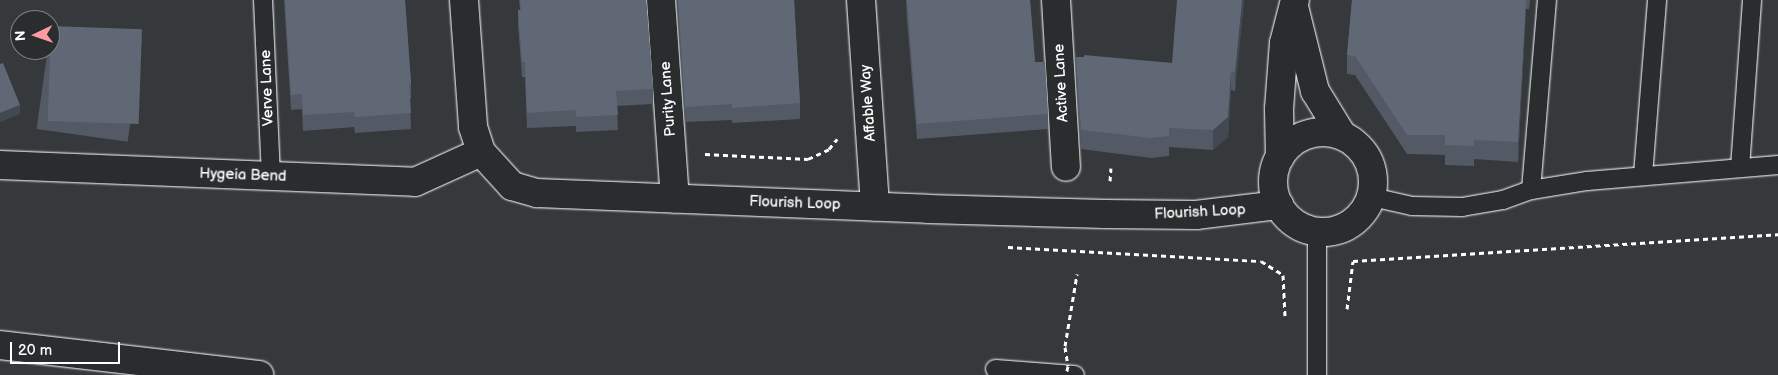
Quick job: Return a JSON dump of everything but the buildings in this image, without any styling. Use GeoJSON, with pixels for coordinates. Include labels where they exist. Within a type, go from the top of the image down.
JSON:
{"type":"FeatureCollection","features":[{"type":"Feature","properties":{"kind":"main road","name":"Flourish Loop"},"geometry":{"type":"LineString","coordinates":[[464,0],[472,127],[480,152],[512,186],[538,193],[875,207],[1196,215],[1279,205]]}},
{"type":"Feature","properties":{"kind":"main road","name":"Purity Lane"},"geometry":{"type":"LineString","coordinates":[[661,0],[675,199]]}},
{"type":"Feature","properties":{"kind":"main road","name":"Affable Way"},"geometry":{"type":"LineString","coordinates":[[861,0],[875,207]]}},
{"type":"Feature","properties":{"kind":"main road","name":"Active Lane"},"geometry":{"type":"LineString","coordinates":[[1056,0],[1066,167]]}},
{"type":"Feature","properties":{"kind":"main road"},"geometry":{"type":"LineString","coordinates":[[1294,3],[1315,91],[1342,135]]}},
{"type":"Feature","properties":{"kind":"main road"},"geometry":{"type":"LineString","coordinates":[[1280,157],[1288,146],[1307,134],[1328,131],[1342,135],[1355,142],[1365,153],[1371,167],[1374,182],[1372,197],[1366,210],[1344,228],[1331,232],[1317,232],[1295,223],[1279,205],[1273,181],[1280,157],[1280,109],[1284,43],[1294,3]]}},
{"type":"Feature","properties":{"kind":"main road","name":"Hygeia Bend"},"geometry":{"type":"LineString","coordinates":[[0,165],[414,182],[480,152]]}},
{"type":"Feature","properties":{"kind":"main road"},"geometry":{"type":"LineString","coordinates":[[0,345],[259,375]]}},
{"type":"Feature","properties":{"kind":"lane","name":"Verve Lane"},"geometry":{"type":"LineString","coordinates":[[263,0],[271,176]]}},
{"type":"Feature","properties":{"kind":"lane"},"geometry":{"type":"LineString","coordinates":[[1532,190],[1546,0]]}},
{"type":"Feature","properties":{"kind":"lane"},"geometry":{"type":"LineString","coordinates":[[1643,175],[1657,0]]}},
{"type":"Feature","properties":{"kind":"lane"},"geometry":{"type":"LineString","coordinates":[[1740,168],[1752,0]]}},
{"type":"Feature","properties":{"kind":"lane"},"geometry":{"type":"LineString","coordinates":[[1372,197],[1412,206],[1462,207],[1503,200],[1532,190],[1643,175],[1778,165]]}},
{"type":"Feature","properties":{"kind":"lane"},"geometry":{"type":"LineString","coordinates":[[1317,232],[1317,375]]}},
{"type":"Feature","properties":{"kind":"lane"},"geometry":{"type":"LineString","coordinates":[[995,369],[1075,375]]}},
{"type":"Feature","properties":{"kind":"path"},"geometry":{"type":"LineString","coordinates":[[697,154],[808,159],[829,149],[837,139],[838,130]]}},
{"type":"Feature","properties":{"kind":"path"},"geometry":{"type":"LineString","coordinates":[[1347,314],[1353,261],[1778,234]]}},
{"type":"Feature","properties":{"kind":"path"},"geometry":{"type":"LineString","coordinates":[[1006,247],[1261,261],[1283,274],[1285,316]]}},
{"type":"Feature","properties":{"kind":"path"},"geometry":{"type":"LineString","coordinates":[[1066,375],[1068,366],[1065,347],[1078,274]]}}]}
